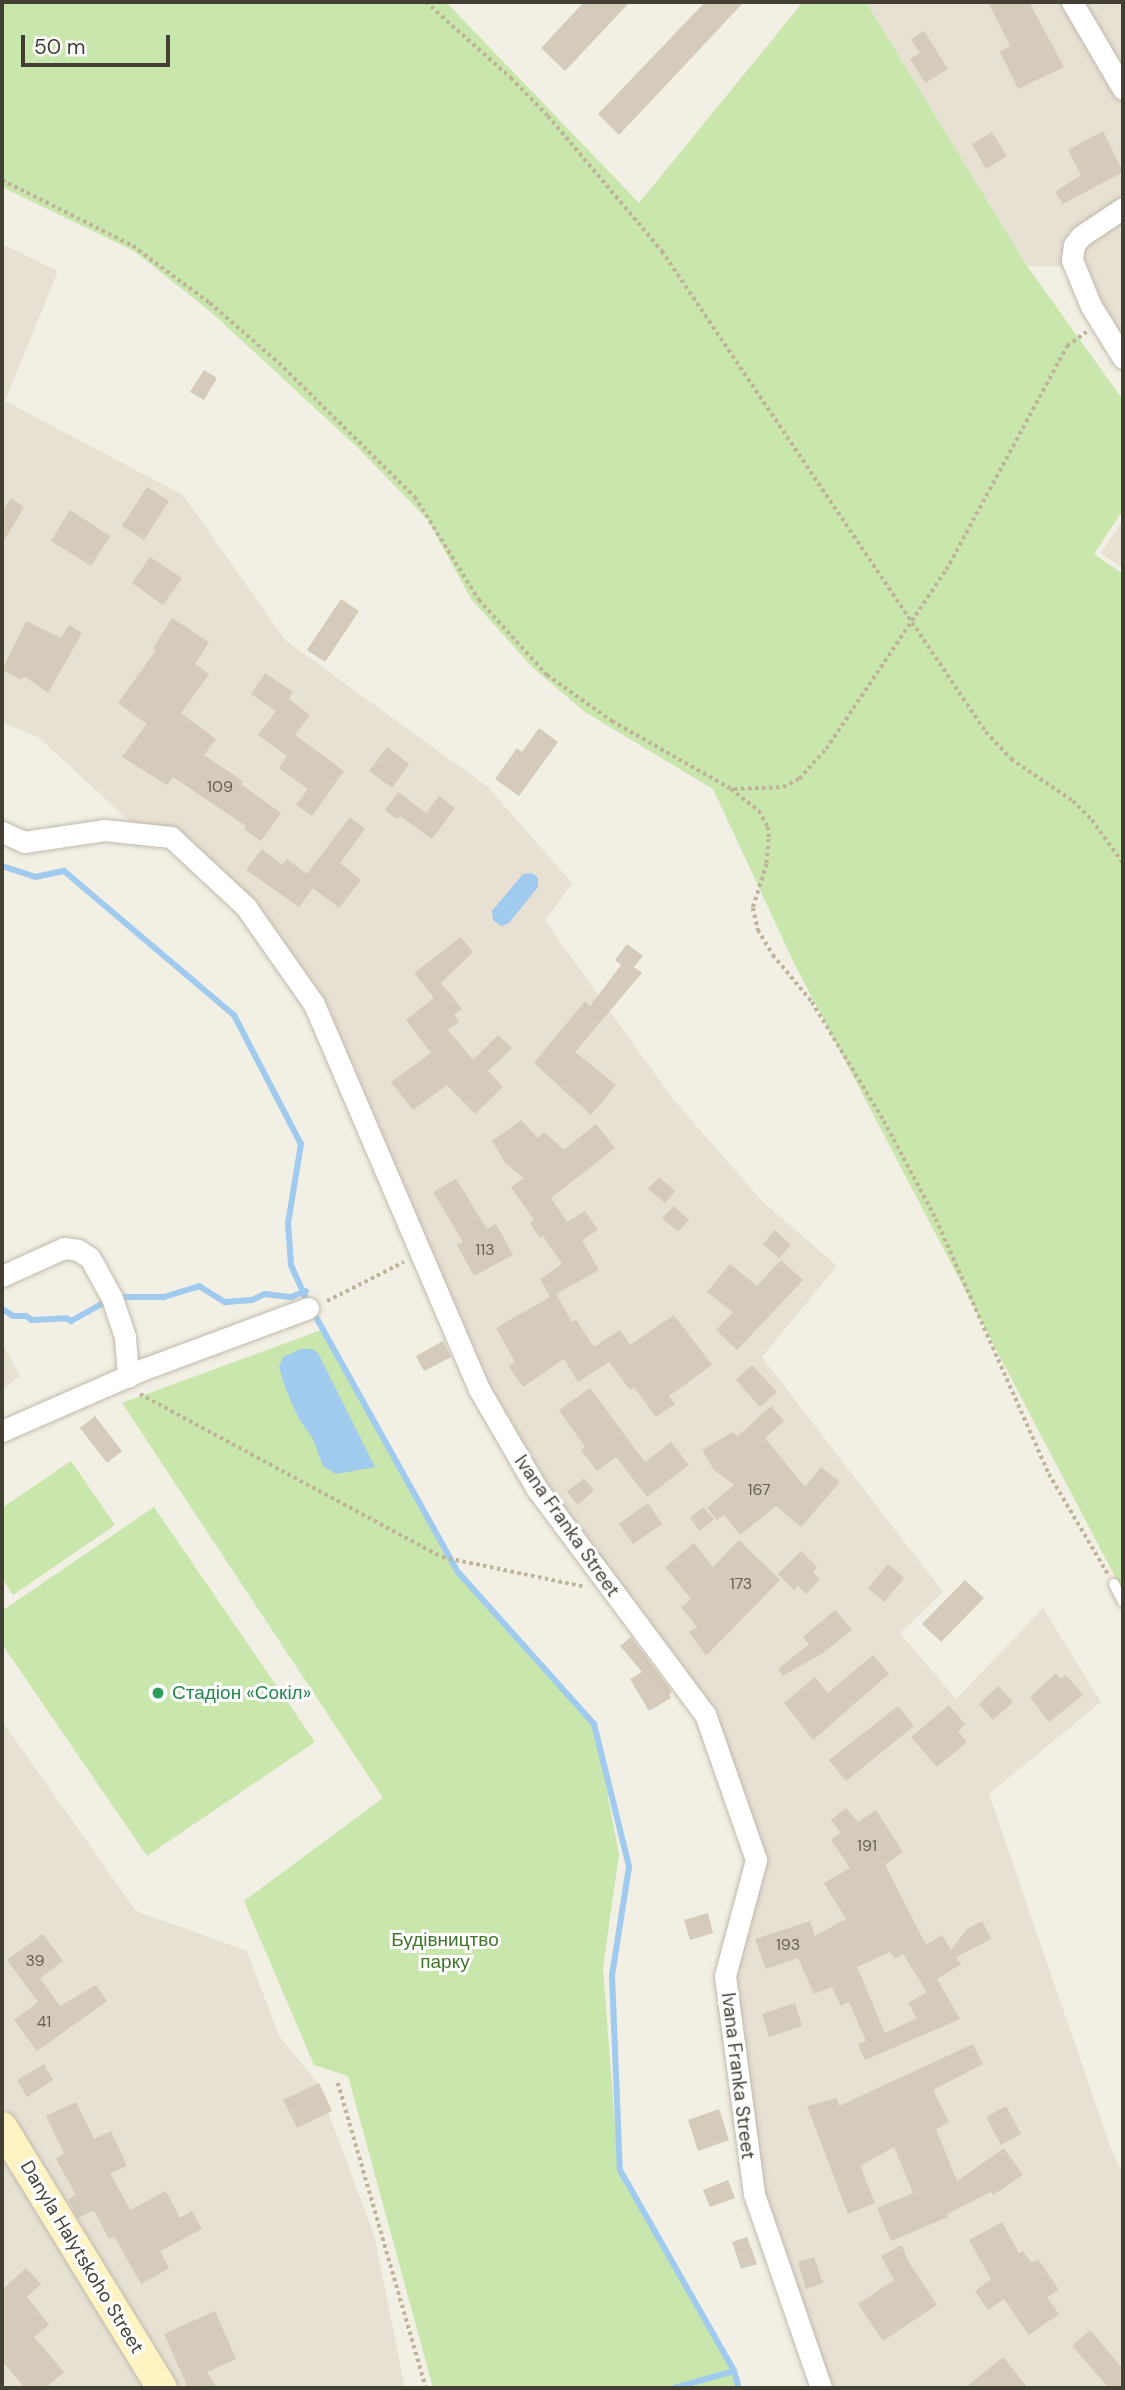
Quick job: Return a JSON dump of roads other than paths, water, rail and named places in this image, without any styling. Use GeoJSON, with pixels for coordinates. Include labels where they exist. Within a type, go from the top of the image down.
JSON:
{"type":"FeatureCollection","features":[{"type":"Feature","properties":{"kind":"street"},"geometry":{"type":"LineString","coordinates":[[1073,2],[1123,89]]}},
{"type":"Feature","properties":{"kind":"street"},"geometry":{"type":"LineString","coordinates":[[1123,208],[1081,236],[1074,246],[1072,260],[1102,325],[1123,358]]}},
{"type":"Feature","properties":{"kind":"street","name":"Ivana Franka Street"},"geometry":{"type":"LineString","coordinates":[[2,832],[24,842],[104,830],[171,837],[246,907],[314,1004],[479,1389],[537,1489],[705,1714],[756,1860],[725,1976],[754,2194],[821,2388]]}},
{"type":"Feature","properties":{"kind":"street"},"geometry":{"type":"LineString","coordinates":[[2,1276],[64,1248],[78,1250],[90,1258],[113,1298],[125,1337],[122,1379]]}},
{"type":"Feature","properties":{"kind":"street"},"geometry":{"type":"LineString","coordinates":[[2,1431],[122,1379],[308,1308]]}},
{"type":"Feature","properties":{"kind":"street","name":"Danyla Halytskoho Street"},"geometry":{"type":"LineString","coordinates":[[2,2127],[162,2388]]}},
{"type":"Feature","properties":{"kind":"lane"},"geometry":{"type":"LineString","coordinates":[[1114,1584],[1123,1602]]}},
{"type":"Feature","properties":{"kind":"water"},"geometry":{"type":"Polygon","coordinates":[[[532,873],[538,878],[538,887],[509,923],[501,926],[493,920],[492,911],[523,874],[532,873]]]}},
{"type":"Feature","properties":{"kind":"water"},"geometry":{"type":"Polygon","coordinates":[[[301,1349],[312,1349],[318,1353],[375,1467],[336,1474],[323,1466],[313,1439],[299,1419],[286,1390],[279,1367],[283,1357],[301,1349]]]}},
{"type":"Feature","properties":{"kind":"waterway"},"geometry":{"type":"LineString","coordinates":[[2,866],[35,877],[64,871],[234,1015],[301,1144],[288,1223],[291,1265],[307,1301],[458,1572],[594,1724],[629,1867],[612,1975],[620,2170],[734,2371],[739,2388]]}},
{"type":"Feature","properties":{"kind":"waterway"},"geometry":{"type":"LineString","coordinates":[[122,1297],[164,1297],[199,1286],[225,1302],[252,1300],[265,1294],[291,1297],[306,1291]]}},
{"type":"Feature","properties":{"kind":"waterway"},"geometry":{"type":"LineString","coordinates":[[2,1309],[13,1316],[26,1316],[32,1320],[66,1318],[71,1321],[105,1302]]}},
{"type":"Feature","properties":{"kind":"waterway"},"geometry":{"type":"LineString","coordinates":[[674,2388],[734,2371]]}},
{"type":"Feature","properties":{"kind":"place","name":"Стадіон «Сокіл»"},"geometry":{"type":"Point","coordinates":[158,1693]}},
{"type":"Feature","properties":{"kind":"park label","name":"Будівництво парку"},"geometry":{"type":"Point","coordinates":[445,1951]}}]}
